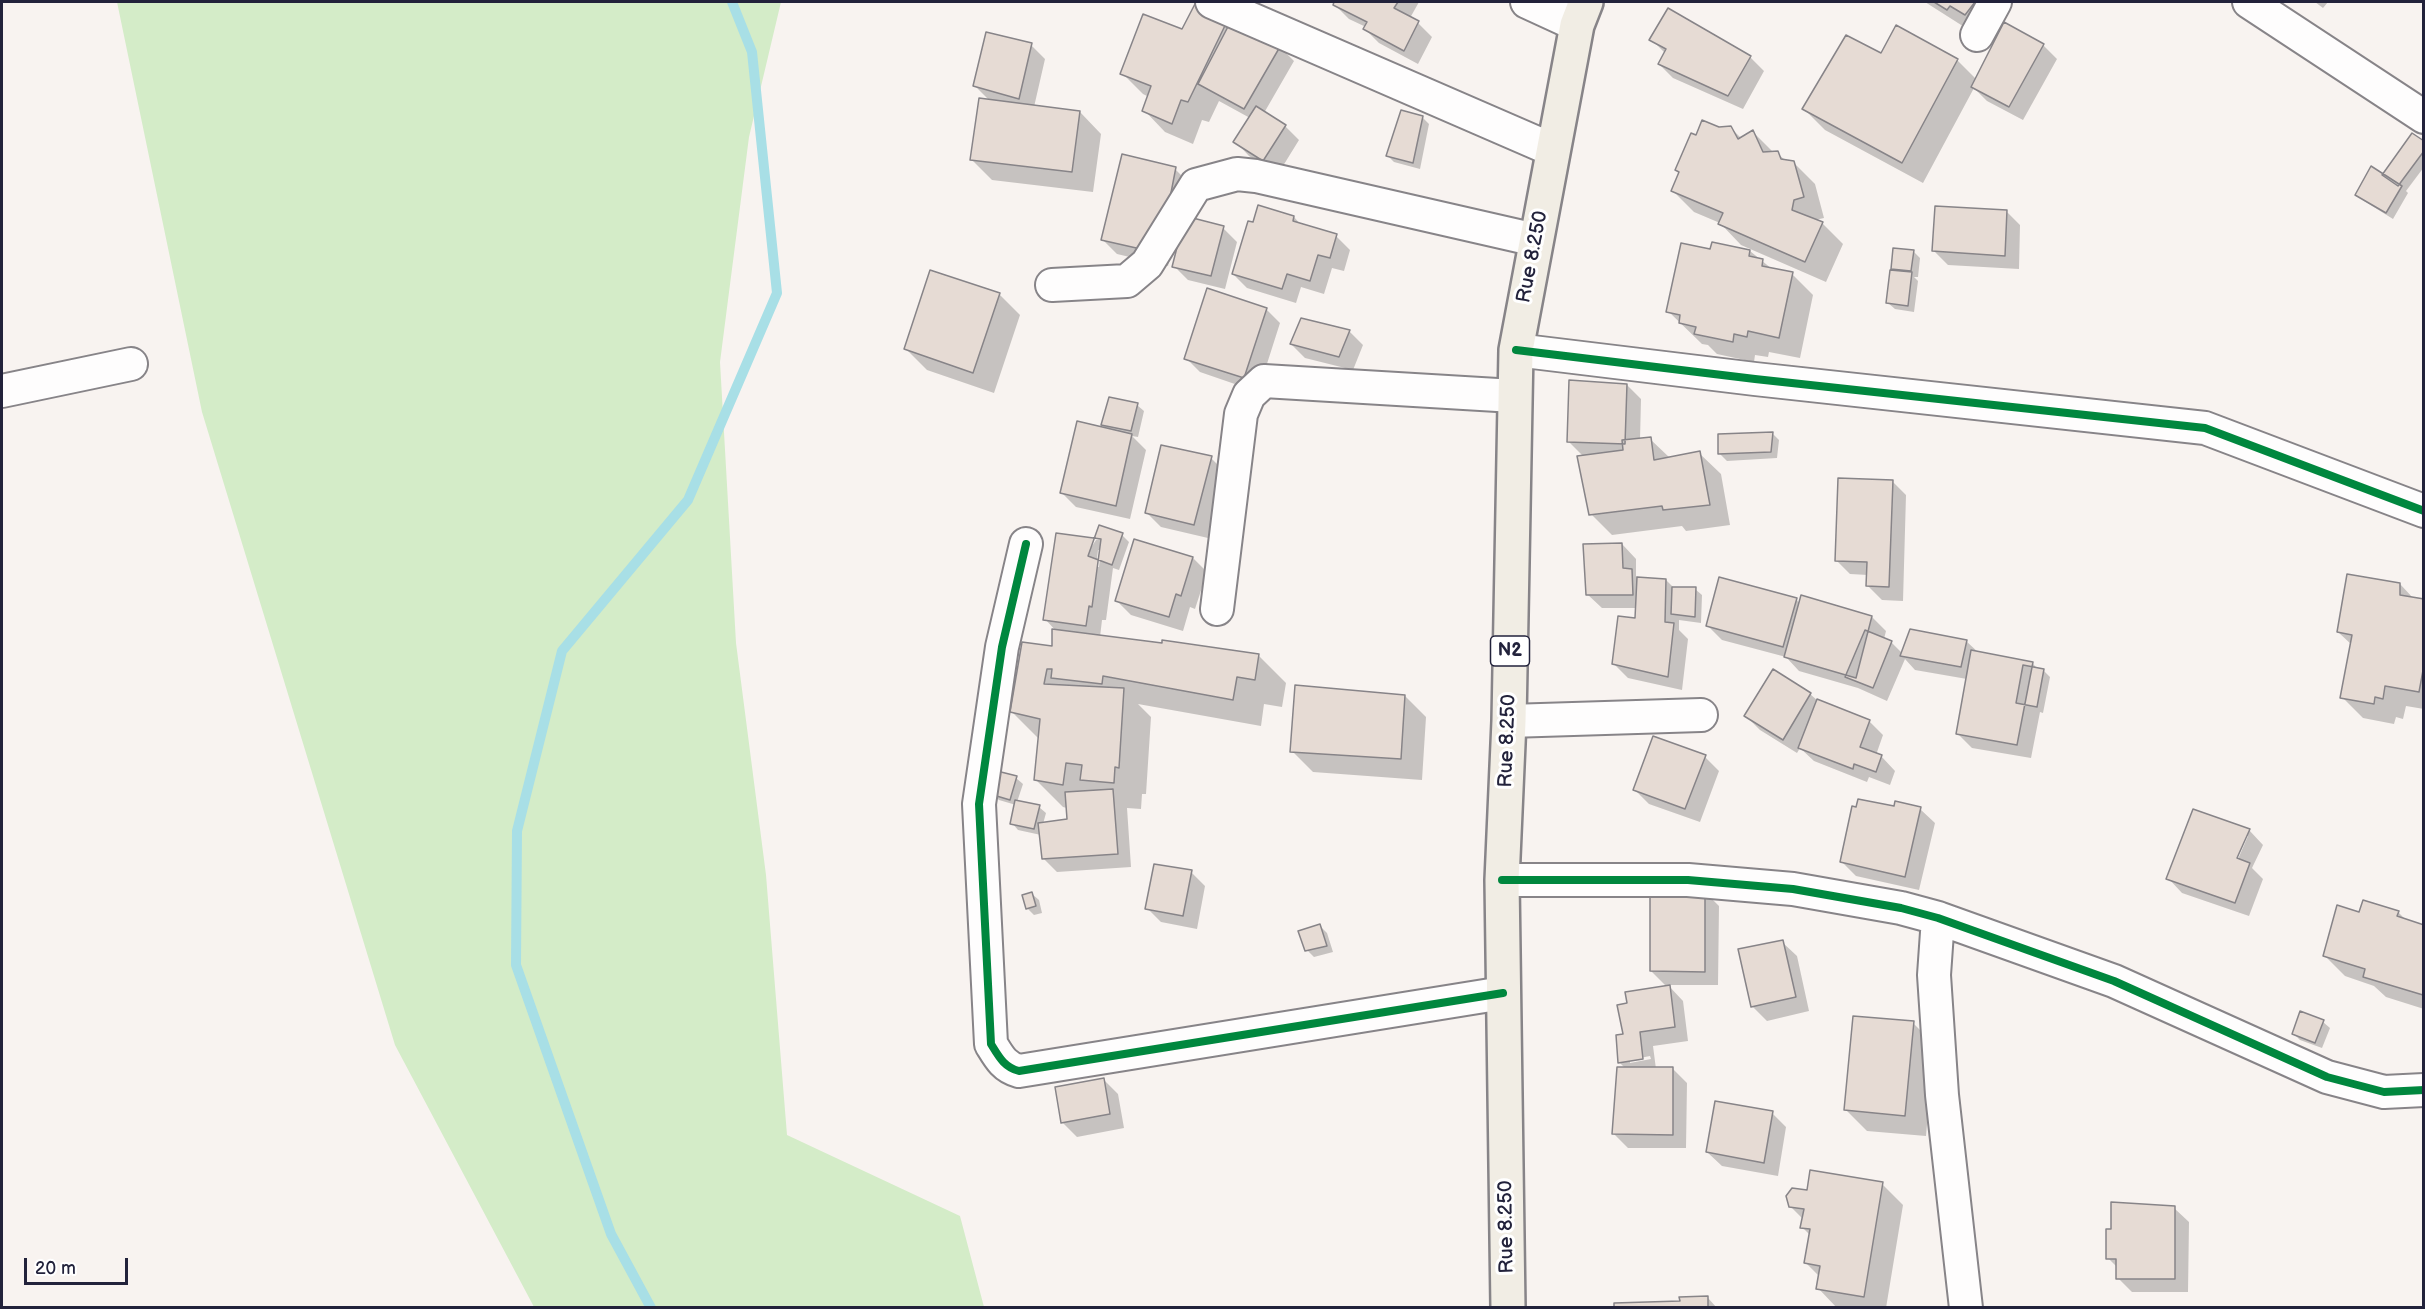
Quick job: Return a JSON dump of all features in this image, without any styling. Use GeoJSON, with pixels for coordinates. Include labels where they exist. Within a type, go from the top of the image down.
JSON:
{"type":"FeatureCollection","features":[{"type":"Feature","properties":{"kind":"highway","name":"Rue 8.250"},"geometry":{"type":"LineString","coordinates":[[1508,1308],[1502,880],[1509,722],[1516,350],[1581,14]]}},
{"type":"Feature","properties":{"kind":"street"},"geometry":{"type":"LineString","coordinates":[[1212,2],[1553,150]]}},
{"type":"Feature","properties":{"kind":"street"},"geometry":{"type":"LineString","coordinates":[[1527,2],[1581,14]]}},
{"type":"Feature","properties":{"kind":"street"},"geometry":{"type":"LineString","coordinates":[[1977,35],[1995,2]]}},
{"type":"Feature","properties":{"kind":"street"},"geometry":{"type":"LineString","coordinates":[[2249,2],[2424,117]]}},
{"type":"Feature","properties":{"kind":"street"},"geometry":{"type":"LineString","coordinates":[[1052,285],[1127,281],[1147,264],[1196,185],[1237,174],[1256,176],[1536,240]]}},
{"type":"Feature","properties":{"kind":"street"},"geometry":{"type":"LineString","coordinates":[[1516,350],[1767,381],[2205,428],[2424,511]]}},
{"type":"Feature","properties":{"kind":"street"},"geometry":{"type":"LineString","coordinates":[[2,391],[131,364]]}},
{"type":"Feature","properties":{"kind":"street"},"geometry":{"type":"LineString","coordinates":[[1218,609],[1240,414],[1249,395],[1264,381],[1514,396]]}},
{"type":"Feature","properties":{"kind":"street"},"geometry":{"type":"LineString","coordinates":[[1026,544],[1002,647],[979,804],[991,1044],[1003,1063],[1010,1069],[1019,1071],[1503,993]]}},
{"type":"Feature","properties":{"kind":"street"},"geometry":{"type":"LineString","coordinates":[[1509,722],[1701,716]]}},
{"type":"Feature","properties":{"kind":"street"},"geometry":{"type":"LineString","coordinates":[[1502,880],[1688,880],[1793,889],[1901,908],[1938,918],[2114,981],[2327,1077],[2384,1092],[2424,1090]]}},
{"type":"Feature","properties":{"kind":"street"},"geometry":{"type":"LineString","coordinates":[[1938,918],[1934,975],[1942,1095],[1966,1308]]}},
{"type":"Feature","properties":{"kind":"green space"},"geometry":{"type":"Polygon","coordinates":[[[117,2],[781,2],[749,137],[720,362],[736,643],[766,875],[787,1135],[960,1216],[984,1307],[534,1307],[395,1045],[202,412],[117,2]]]}},
{"type":"Feature","properties":{"kind":"building"},"geometry":{"type":"Polygon","coordinates":[[[1196,2],[1223,2],[1234,7],[1188,102],[1181,100],[1172,124],[1142,111],[1151,86],[1120,74],[1143,14],[1182,29],[1196,2]]]}},
{"type":"Feature","properties":{"kind":"building"},"geometry":{"type":"Polygon","coordinates":[[[1334,2],[1398,2],[1394,8],[1419,21],[1404,51],[1363,29],[1367,22],[1333,5],[1334,2]]]}},
{"type":"Feature","properties":{"kind":"building"},"geometry":{"type":"Polygon","coordinates":[[[1934,2],[1975,2],[1965,15],[1950,6],[1947,10],[1934,2]]]}},
{"type":"Feature","properties":{"kind":"building"},"geometry":{"type":"Polygon","coordinates":[[[1668,8],[1751,56],[1728,96],[1658,64],[1666,49],[1649,40],[1668,8]]]}},
{"type":"Feature","properties":{"kind":"building"},"geometry":{"type":"Polygon","coordinates":[[[1232,19],[1281,45],[1244,109],[1198,84],[1232,19]]]}},
{"type":"Feature","properties":{"kind":"building"},"geometry":{"type":"Polygon","coordinates":[[[2004,22],[2044,44],[2009,107],[1971,87],[2004,22]]]}},
{"type":"Feature","properties":{"kind":"building"},"geometry":{"type":"Polygon","coordinates":[[[1896,25],[1958,59],[1902,163],[1802,109],[1846,35],[1881,53],[1896,25]]]}},
{"type":"Feature","properties":{"kind":"building"},"geometry":{"type":"Polygon","coordinates":[[[986,32],[1032,43],[1019,99],[973,86],[986,32]]]}},
{"type":"Feature","properties":{"kind":"building"},"geometry":{"type":"Polygon","coordinates":[[[979,98],[1080,111],[1072,172],[970,160],[979,98]]]}},
{"type":"Feature","properties":{"kind":"building"},"geometry":{"type":"Polygon","coordinates":[[[1256,106],[1286,125],[1263,161],[1233,142],[1256,106]]]}},
{"type":"Feature","properties":{"kind":"building"},"geometry":{"type":"Polygon","coordinates":[[[1401,110],[1423,116],[1413,163],[1386,156],[1401,110]]]}},
{"type":"Feature","properties":{"kind":"building"},"geometry":{"type":"Polygon","coordinates":[[[1702,120],[1719,127],[1731,126],[1738,139],[1753,130],[1763,152],[1778,151],[1781,159],[1794,161],[1804,197],[1794,200],[1792,210],[1823,222],[1805,262],[1718,224],[1723,213],[1671,191],[1679,172],[1675,170],[1691,133],[1696,135],[1702,120]]]}},
{"type":"Feature","properties":{"kind":"building"},"geometry":{"type":"Polygon","coordinates":[[[2412,133],[2424,141],[2424,151],[2398,186],[2382,175],[2412,133]]]}},
{"type":"Feature","properties":{"kind":"building"},"geometry":{"type":"Polygon","coordinates":[[[1122,154],[1176,167],[1163,234],[1154,252],[1101,240],[1122,154]]]}},
{"type":"Feature","properties":{"kind":"building"},"geometry":{"type":"Polygon","coordinates":[[[2371,166],[2402,186],[2386,213],[2355,195],[2371,166]]]}},
{"type":"Feature","properties":{"kind":"building"},"geometry":{"type":"Polygon","coordinates":[[[1258,205],[1294,216],[1293,221],[1337,234],[1330,258],[1318,255],[1310,281],[1287,274],[1282,289],[1232,274],[1248,221],[1253,222],[1258,205]]]}},
{"type":"Feature","properties":{"kind":"building"},"geometry":{"type":"Polygon","coordinates":[[[1935,206],[2007,210],[2005,256],[1932,251],[1935,206]]]}},
{"type":"Feature","properties":{"kind":"building"},"geometry":{"type":"Polygon","coordinates":[[[1185,216],[1224,226],[1211,276],[1172,267],[1185,216]]]}},
{"type":"Feature","properties":{"kind":"building"},"geometry":{"type":"Polygon","coordinates":[[[1712,242],[1750,250],[1749,256],[1763,259],[1762,266],[1793,272],[1779,338],[1748,331],[1747,337],[1734,334],[1733,342],[1694,334],[1696,327],[1679,323],[1680,315],[1666,312],[1681,243],[1710,249],[1712,242]]]}},
{"type":"Feature","properties":{"kind":"building"},"geometry":{"type":"Polygon","coordinates":[[[1893,248],[1914,250],[1911,271],[1891,269],[1893,248]]]}},
{"type":"Feature","properties":{"kind":"building"},"geometry":{"type":"Polygon","coordinates":[[[930,270],[1000,293],[973,373],[904,349],[930,270]]]}},
{"type":"Feature","properties":{"kind":"building"},"geometry":{"type":"Polygon","coordinates":[[[1890,270],[1912,272],[1908,306],[1886,303],[1890,270]]]}},
{"type":"Feature","properties":{"kind":"building"},"geometry":{"type":"Polygon","coordinates":[[[1207,288],[1267,308],[1244,378],[1184,359],[1207,288]]]}},
{"type":"Feature","properties":{"kind":"building"},"geometry":{"type":"Polygon","coordinates":[[[1301,318],[1350,330],[1339,357],[1290,344],[1301,318]]]}},
{"type":"Feature","properties":{"kind":"building"},"geometry":{"type":"Polygon","coordinates":[[[1569,380],[1627,384],[1625,444],[1567,442],[1569,380]]]}},
{"type":"Feature","properties":{"kind":"building"},"geometry":{"type":"Polygon","coordinates":[[[1109,397],[1138,403],[1131,431],[1101,425],[1109,397]]]}},
{"type":"Feature","properties":{"kind":"building"},"geometry":{"type":"Polygon","coordinates":[[[1077,421],[1132,434],[1116,506],[1060,493],[1077,421]]]}},
{"type":"Feature","properties":{"kind":"building"},"geometry":{"type":"Polygon","coordinates":[[[1773,432],[1771,452],[1718,454],[1718,434],[1773,432]]]}},
{"type":"Feature","properties":{"kind":"building"},"geometry":{"type":"Polygon","coordinates":[[[1651,437],[1654,460],[1700,451],[1710,505],[1663,510],[1662,506],[1589,515],[1577,456],[1623,450],[1622,440],[1651,437]]]}},
{"type":"Feature","properties":{"kind":"building"},"geometry":{"type":"Polygon","coordinates":[[[1161,445],[1212,456],[1194,525],[1145,513],[1161,445]]]}},
{"type":"Feature","properties":{"kind":"building"},"geometry":{"type":"Polygon","coordinates":[[[1838,478],[1893,480],[1889,587],[1866,586],[1867,562],[1835,561],[1838,478]]]}},
{"type":"Feature","properties":{"kind":"building"},"geometry":{"type":"Polygon","coordinates":[[[1099,525],[1123,533],[1112,565],[1088,556],[1099,525]]]}},
{"type":"Feature","properties":{"kind":"building"},"geometry":{"type":"Polygon","coordinates":[[[1056,533],[1101,539],[1092,607],[1089,606],[1086,626],[1043,620],[1056,533]]]}},
{"type":"Feature","properties":{"kind":"building"},"geometry":{"type":"Polygon","coordinates":[[[1134,539],[1193,557],[1181,596],[1176,594],[1169,617],[1115,601],[1134,539]]]}},
{"type":"Feature","properties":{"kind":"building"},"geometry":{"type":"Polygon","coordinates":[[[1622,543],[1623,568],[1632,569],[1633,595],[1586,595],[1583,544],[1622,543]]]}},
{"type":"Feature","properties":{"kind":"building"},"geometry":{"type":"Polygon","coordinates":[[[2347,574],[2400,583],[2400,595],[2424,599],[2424,665],[2419,692],[2385,686],[2383,699],[2375,697],[2374,704],[2340,698],[2352,635],[2337,632],[2347,574]]]}},
{"type":"Feature","properties":{"kind":"building"},"geometry":{"type":"Polygon","coordinates":[[[1637,577],[1666,579],[1665,622],[1674,623],[1668,677],[1612,664],[1618,616],[1635,618],[1637,577]]]}},
{"type":"Feature","properties":{"kind":"building"},"geometry":{"type":"Polygon","coordinates":[[[1719,577],[1797,598],[1783,647],[1706,626],[1719,577]]]}},
{"type":"Feature","properties":{"kind":"building"},"geometry":{"type":"Polygon","coordinates":[[[1672,587],[1696,587],[1695,617],[1671,614],[1672,587]]]}},
{"type":"Feature","properties":{"kind":"building"},"geometry":{"type":"Polygon","coordinates":[[[1801,595],[1872,616],[1856,678],[1784,657],[1801,595]]]}},
{"type":"Feature","properties":{"kind":"building"},"geometry":{"type":"Polygon","coordinates":[[[1052,629],[1162,643],[1162,640],[1259,654],[1255,680],[1237,677],[1233,700],[1103,676],[1102,684],[1051,678],[1052,669],[1047,669],[1044,684],[1124,688],[1119,768],[1115,767],[1114,783],[1080,780],[1082,765],[1066,763],[1063,785],[1034,780],[1040,719],[1010,712],[1022,642],[1052,646],[1052,629]]]}},
{"type":"Feature","properties":{"kind":"building"},"geometry":{"type":"Polygon","coordinates":[[[1910,629],[1967,640],[1961,667],[1900,656],[1910,629]]]}},
{"type":"Feature","properties":{"kind":"building"},"geometry":{"type":"Polygon","coordinates":[[[1865,630],[1892,641],[1873,688],[1845,677],[1865,630]]]}},
{"type":"Feature","properties":{"kind":"building"},"geometry":{"type":"Polygon","coordinates":[[[1971,650],[2033,662],[2017,745],[1956,734],[1971,650]]]}},
{"type":"Feature","properties":{"kind":"building"},"geometry":{"type":"Polygon","coordinates":[[[2023,665],[2044,669],[2037,707],[2016,703],[2023,665]]]}},
{"type":"Feature","properties":{"kind":"building"},"geometry":{"type":"Polygon","coordinates":[[[1773,669],[1811,693],[1783,740],[1744,716],[1773,669]]]}},
{"type":"Feature","properties":{"kind":"building"},"geometry":{"type":"Polygon","coordinates":[[[1295,685],[1405,695],[1401,759],[1290,752],[1295,685]]]}},
{"type":"Feature","properties":{"kind":"building"},"geometry":{"type":"Polygon","coordinates":[[[1817,699],[1870,720],[1860,747],[1882,755],[1876,772],[1854,764],[1853,769],[1798,748],[1817,699]]]}},
{"type":"Feature","properties":{"kind":"building"},"geometry":{"type":"Polygon","coordinates":[[[1653,736],[1706,755],[1685,809],[1633,790],[1653,736]]]}},
{"type":"Feature","properties":{"kind":"building"},"geometry":{"type":"Polygon","coordinates":[[[997,771],[1017,776],[1010,800],[990,794],[997,771]]]}},
{"type":"Feature","properties":{"kind":"building"},"geometry":{"type":"Polygon","coordinates":[[[1113,789],[1118,854],[1042,859],[1038,823],[1067,819],[1065,792],[1113,789]]]}},
{"type":"Feature","properties":{"kind":"building"},"geometry":{"type":"Polygon","coordinates":[[[1858,799],[1894,806],[1895,801],[1921,807],[1905,877],[1840,862],[1852,806],[1856,807],[1858,799]]]}},
{"type":"Feature","properties":{"kind":"building"},"geometry":{"type":"Polygon","coordinates":[[[1015,800],[1040,805],[1034,829],[1010,824],[1015,800]]]}},
{"type":"Feature","properties":{"kind":"building"},"geometry":{"type":"Polygon","coordinates":[[[2193,809],[2250,829],[2237,858],[2250,863],[2235,903],[2166,879],[2193,809]]]}},
{"type":"Feature","properties":{"kind":"building"},"geometry":{"type":"Polygon","coordinates":[[[1154,864],[1192,870],[1183,916],[1145,909],[1154,864]]]}},
{"type":"Feature","properties":{"kind":"building"},"geometry":{"type":"Polygon","coordinates":[[[1650,890],[1705,891],[1705,972],[1650,971],[1650,890]]]}},
{"type":"Feature","properties":{"kind":"building"},"geometry":{"type":"Polygon","coordinates":[[[1032,892],[1036,906],[1026,909],[1022,895],[1032,892]]]}},
{"type":"Feature","properties":{"kind":"building"},"geometry":{"type":"Polygon","coordinates":[[[2363,900],[2399,911],[2397,916],[2424,925],[2423,995],[2363,977],[2365,969],[2323,956],[2337,905],[2359,912],[2363,900]]]}},
{"type":"Feature","properties":{"kind":"building"},"geometry":{"type":"Polygon","coordinates":[[[1320,924],[1327,946],[1305,951],[1298,931],[1320,924]]]}},
{"type":"Feature","properties":{"kind":"building"},"geometry":{"type":"Polygon","coordinates":[[[1783,940],[1796,997],[1751,1007],[1738,949],[1783,940]]]}},
{"type":"Feature","properties":{"kind":"building"},"geometry":{"type":"Polygon","coordinates":[[[1670,985],[1675,1027],[1640,1032],[1643,1059],[1618,1063],[1616,1035],[1623,1034],[1617,1005],[1627,1003],[1625,992],[1670,985]]]}},
{"type":"Feature","properties":{"kind":"building"},"geometry":{"type":"Polygon","coordinates":[[[2300,1011],[2324,1020],[2315,1043],[2292,1034],[2300,1011]]]}},
{"type":"Feature","properties":{"kind":"building"},"geometry":{"type":"Polygon","coordinates":[[[1853,1016],[1914,1021],[1905,1116],[1844,1110],[1853,1016]]]}},
{"type":"Feature","properties":{"kind":"building"},"geometry":{"type":"Polygon","coordinates":[[[1617,1067],[1673,1067],[1673,1135],[1612,1134],[1617,1067]]]}},
{"type":"Feature","properties":{"kind":"building"},"geometry":{"type":"Polygon","coordinates":[[[1104,1078],[1110,1114],[1061,1123],[1055,1087],[1104,1078]]]}},
{"type":"Feature","properties":{"kind":"building"},"geometry":{"type":"Polygon","coordinates":[[[1715,1101],[1773,1111],[1764,1163],[1706,1152],[1715,1101]]]}},
{"type":"Feature","properties":{"kind":"building"},"geometry":{"type":"Polygon","coordinates":[[[1810,1170],[1883,1182],[1864,1297],[1816,1289],[1820,1266],[1804,1263],[1810,1229],[1800,1228],[1804,1209],[1789,1207],[1786,1196],[1792,1188],[1807,1190],[1810,1170]]]}},
{"type":"Feature","properties":{"kind":"building"},"geometry":{"type":"Polygon","coordinates":[[[2111,1202],[2175,1206],[2175,1279],[2116,1279],[2116,1259],[2106,1259],[2106,1229],[2111,1229],[2111,1202]]]}},
{"type":"Feature","properties":{"kind":"building"},"geometry":{"type":"Polygon","coordinates":[[[1708,1296],[1708,1308],[1614,1308],[1614,1303],[1680,1301],[1679,1297],[1708,1296]]]}},
{"type":"Feature","properties":{"kind":"waterway"},"geometry":{"type":"LineString","coordinates":[[651,1308],[611,1234],[516,965],[517,831],[562,651],[688,500],[777,293],[752,52],[732,2]]}},
{"type":"Feature","properties":{"kind":"cycle path"},"geometry":{"type":"LineString","coordinates":[[1516,350],[1755,379],[2205,428],[2424,511]]}},
{"type":"Feature","properties":{"kind":"cycle path"},"geometry":{"type":"LineString","coordinates":[[1026,544],[1002,647],[979,804],[991,1044],[1006,1064],[1019,1071],[1503,993]]}},
{"type":"Feature","properties":{"kind":"cycle path"},"geometry":{"type":"LineString","coordinates":[[1502,880],[1688,880],[1793,889],[1901,908],[1938,918],[2114,981],[2327,1077],[2384,1092],[2424,1090]]}}]}
